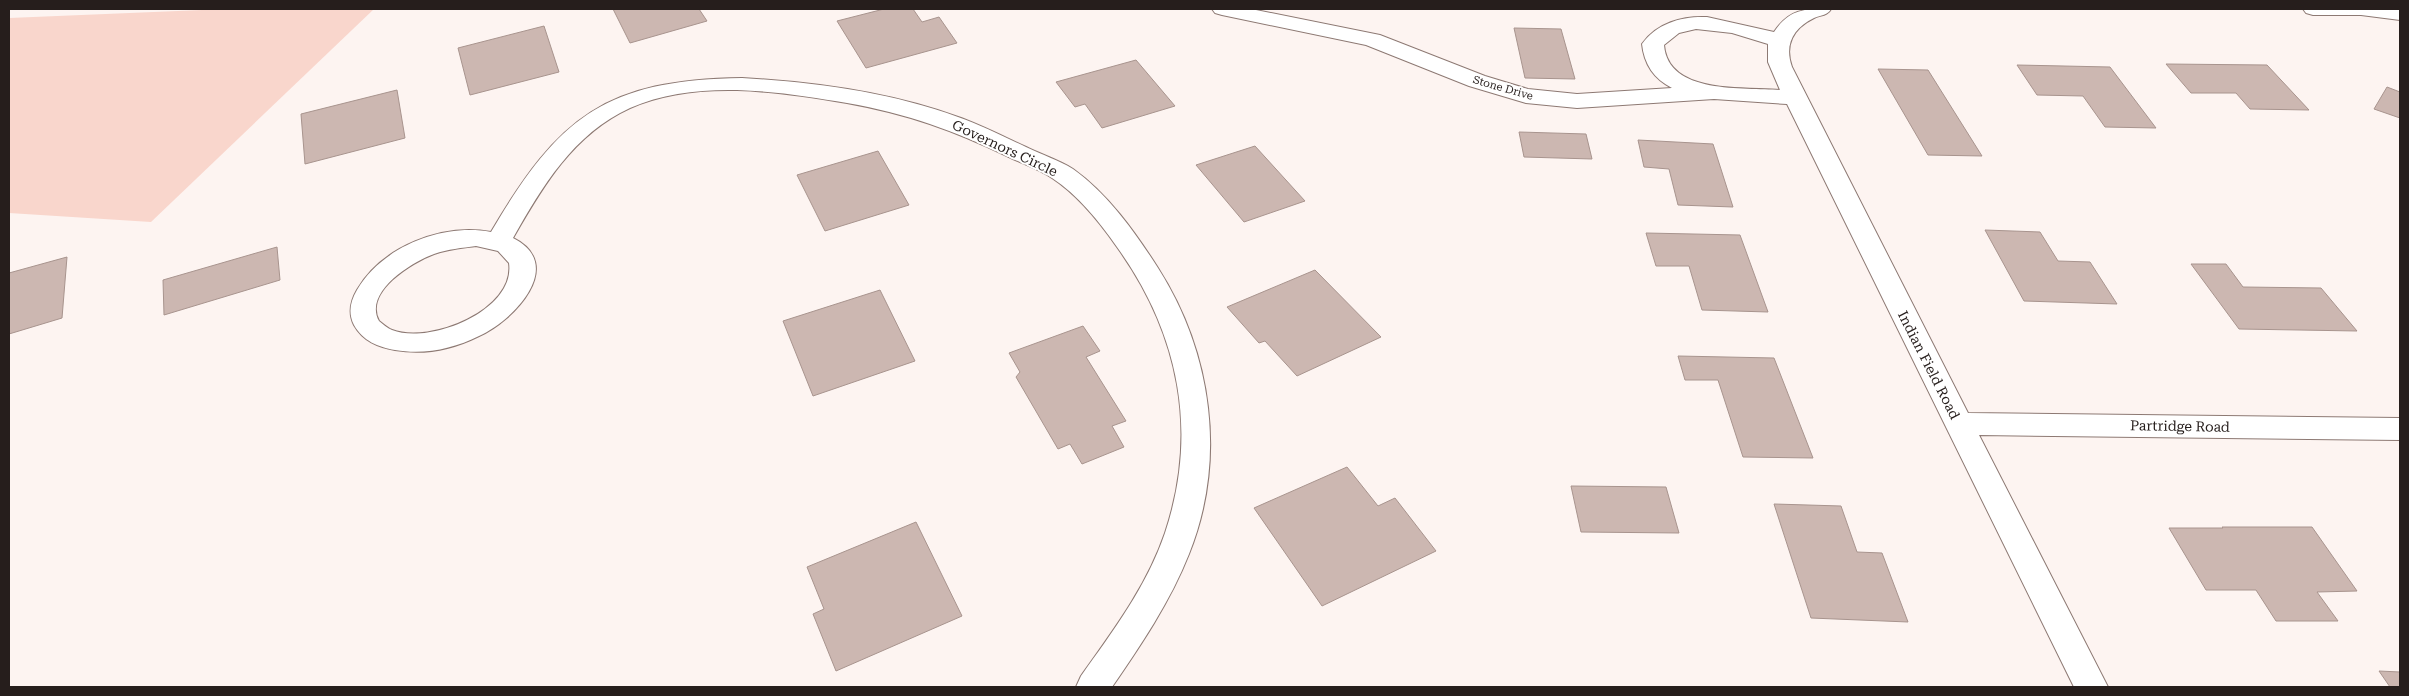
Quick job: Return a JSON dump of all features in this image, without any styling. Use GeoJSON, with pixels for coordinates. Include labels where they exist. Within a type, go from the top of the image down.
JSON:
{"type":"FeatureCollection","features":[{"type":"Feature","properties":{"kind":"street","name":"Stone Drive"},"geometry":{"type":"LineString","coordinates":[[1222,9],[1372,40],[1477,81],[1526,96],[1577,101],[1714,92],[1794,98]]}},
{"type":"Feature","properties":{"kind":"street"},"geometry":{"type":"LineString","coordinates":[[1714,92],[1684,86],[1663,73],[1652,56],[1652,44],[1666,32],[1688,23],[1719,25],[1748,30],[1779,40],[1791,24],[1803,14],[1821,9]]}},
{"type":"Feature","properties":{"kind":"street"},"geometry":{"type":"LineString","coordinates":[[2313,9],[2393,12]]}},
{"type":"Feature","properties":{"kind":"street","name":"Indian Field Road"},"geometry":{"type":"LineString","coordinates":[[1779,40],[1778,58],[1794,98],[2091,687]]}},
{"type":"Feature","properties":{"kind":"street","name":"Governors Circle"},"geometry":{"type":"LineString","coordinates":[[498,242],[529,188],[550,160],[570,137],[598,116],[633,99],[671,90],[708,85],[734,84],[812,91],[899,107],[967,128],[1063,174],[1107,215],[1144,266],[1167,307],[1189,366],[1195,413],[1195,475],[1181,534],[1160,582],[1121,647],[1093,687]]}},
{"type":"Feature","properties":{"kind":"street"},"geometry":{"type":"LineString","coordinates":[[476,238],[498,242],[514,250],[523,262],[524,277],[516,293],[501,310],[480,324],[454,336],[427,342],[401,341],[380,336],[367,325],[362,310],[367,293],[380,275],[400,260],[424,248],[451,240],[476,238]]}},
{"type":"Feature","properties":{"kind":"street","name":"Partridge Road"},"geometry":{"type":"LineString","coordinates":[[1960,424],[2400,429]]}},
{"type":"Feature","properties":{"kind":"shaded area"},"geometry":{"type":"Polygon","coordinates":[[[226,9],[374,9],[151,222],[9,213],[9,18],[226,9]]]}},
{"type":"Feature","properties":{"kind":"building"},"geometry":{"type":"Polygon","coordinates":[[[613,9],[699,9],[707,21],[630,43],[613,9]]]}},
{"type":"Feature","properties":{"kind":"building"},"geometry":{"type":"Polygon","coordinates":[[[884,9],[913,9],[922,22],[939,17],[957,43],[866,68],[837,21],[884,9]]]}},
{"type":"Feature","properties":{"kind":"building"},"geometry":{"type":"Polygon","coordinates":[[[544,26],[559,72],[470,95],[458,48],[544,26]]]}},
{"type":"Feature","properties":{"kind":"building"},"geometry":{"type":"Polygon","coordinates":[[[1514,28],[1561,29],[1575,79],[1525,78],[1514,28]]]}},
{"type":"Feature","properties":{"kind":"building"},"geometry":{"type":"Polygon","coordinates":[[[1136,60],[1175,106],[1102,128],[1085,104],[1075,107],[1056,82],[1136,60]]]}},
{"type":"Feature","properties":{"kind":"building"},"geometry":{"type":"Polygon","coordinates":[[[2166,64],[2267,65],[2309,110],[2250,109],[2236,93],[2191,93],[2166,64]]]}},
{"type":"Feature","properties":{"kind":"building"},"geometry":{"type":"Polygon","coordinates":[[[2017,65],[2110,67],[2156,128],[2105,127],[2083,96],[2037,95],[2017,65]]]}},
{"type":"Feature","properties":{"kind":"building"},"geometry":{"type":"Polygon","coordinates":[[[1878,69],[1928,70],[1982,156],[1928,155],[1878,69]]]}},
{"type":"Feature","properties":{"kind":"building"},"geometry":{"type":"Polygon","coordinates":[[[2387,87],[2400,92],[2400,118],[2374,109],[2387,87]]]}},
{"type":"Feature","properties":{"kind":"building"},"geometry":{"type":"Polygon","coordinates":[[[397,90],[405,138],[305,164],[301,114],[397,90]]]}},
{"type":"Feature","properties":{"kind":"building"},"geometry":{"type":"Polygon","coordinates":[[[1519,132],[1586,134],[1592,159],[1524,157],[1519,132]]]}},
{"type":"Feature","properties":{"kind":"building"},"geometry":{"type":"Polygon","coordinates":[[[1638,140],[1713,144],[1733,207],[1678,205],[1669,169],[1644,167],[1638,140]]]}},
{"type":"Feature","properties":{"kind":"building"},"geometry":{"type":"Polygon","coordinates":[[[1255,146],[1305,201],[1244,222],[1196,165],[1255,146]]]}},
{"type":"Feature","properties":{"kind":"building"},"geometry":{"type":"Polygon","coordinates":[[[878,151],[909,205],[825,231],[797,175],[878,151]]]}},
{"type":"Feature","properties":{"kind":"building"},"geometry":{"type":"Polygon","coordinates":[[[1985,230],[2040,232],[2058,261],[2090,262],[2117,304],[2024,301],[1985,230]]]}},
{"type":"Feature","properties":{"kind":"building"},"geometry":{"type":"Polygon","coordinates":[[[1646,233],[1740,235],[1768,312],[1702,310],[1689,266],[1656,266],[1646,233]]]}},
{"type":"Feature","properties":{"kind":"building"},"geometry":{"type":"Polygon","coordinates":[[[277,247],[280,280],[164,315],[163,280],[277,247]]]}},
{"type":"Feature","properties":{"kind":"building"},"geometry":{"type":"Polygon","coordinates":[[[67,257],[62,318],[9,334],[9,273],[67,257]]]}},
{"type":"Feature","properties":{"kind":"building"},"geometry":{"type":"Polygon","coordinates":[[[2191,264],[2226,264],[2243,287],[2321,288],[2357,331],[2239,329],[2191,264]]]}},
{"type":"Feature","properties":{"kind":"building"},"geometry":{"type":"Polygon","coordinates":[[[1315,270],[1381,337],[1297,376],[1265,341],[1259,343],[1227,307],[1315,270]]]}},
{"type":"Feature","properties":{"kind":"building"},"geometry":{"type":"Polygon","coordinates":[[[880,290],[915,361],[813,396],[783,321],[880,290]]]}},
{"type":"Feature","properties":{"kind":"building"},"geometry":{"type":"Polygon","coordinates":[[[1083,326],[1100,351],[1086,357],[1126,421],[1112,426],[1124,447],[1082,464],[1070,444],[1058,449],[1016,377],[1020,372],[1009,353],[1083,326]]]}},
{"type":"Feature","properties":{"kind":"building"},"geometry":{"type":"Polygon","coordinates":[[[1678,356],[1774,358],[1813,458],[1743,457],[1718,380],[1685,380],[1678,356]]]}},
{"type":"Feature","properties":{"kind":"building"},"geometry":{"type":"Polygon","coordinates":[[[1347,467],[1378,506],[1395,498],[1436,551],[1322,606],[1254,508],[1347,467]]]}},
{"type":"Feature","properties":{"kind":"building"},"geometry":{"type":"Polygon","coordinates":[[[1571,486],[1666,487],[1679,533],[1581,532],[1571,486]]]}},
{"type":"Feature","properties":{"kind":"building"},"geometry":{"type":"Polygon","coordinates":[[[1774,504],[1841,506],[1857,552],[1882,553],[1908,622],[1811,618],[1774,504]]]}},
{"type":"Feature","properties":{"kind":"building"},"geometry":{"type":"Polygon","coordinates":[[[916,522],[962,616],[836,671],[813,614],[824,609],[807,567],[916,522]]]}},
{"type":"Feature","properties":{"kind":"building"},"geometry":{"type":"Polygon","coordinates":[[[2312,527],[2357,591],[2317,592],[2338,621],[2276,621],[2256,590],[2206,590],[2169,528],[2312,527]]]}},
{"type":"Feature","properties":{"kind":"building"},"geometry":{"type":"Polygon","coordinates":[[[2379,671],[2400,672],[2400,687],[2390,687],[2379,671]]]}}]}
